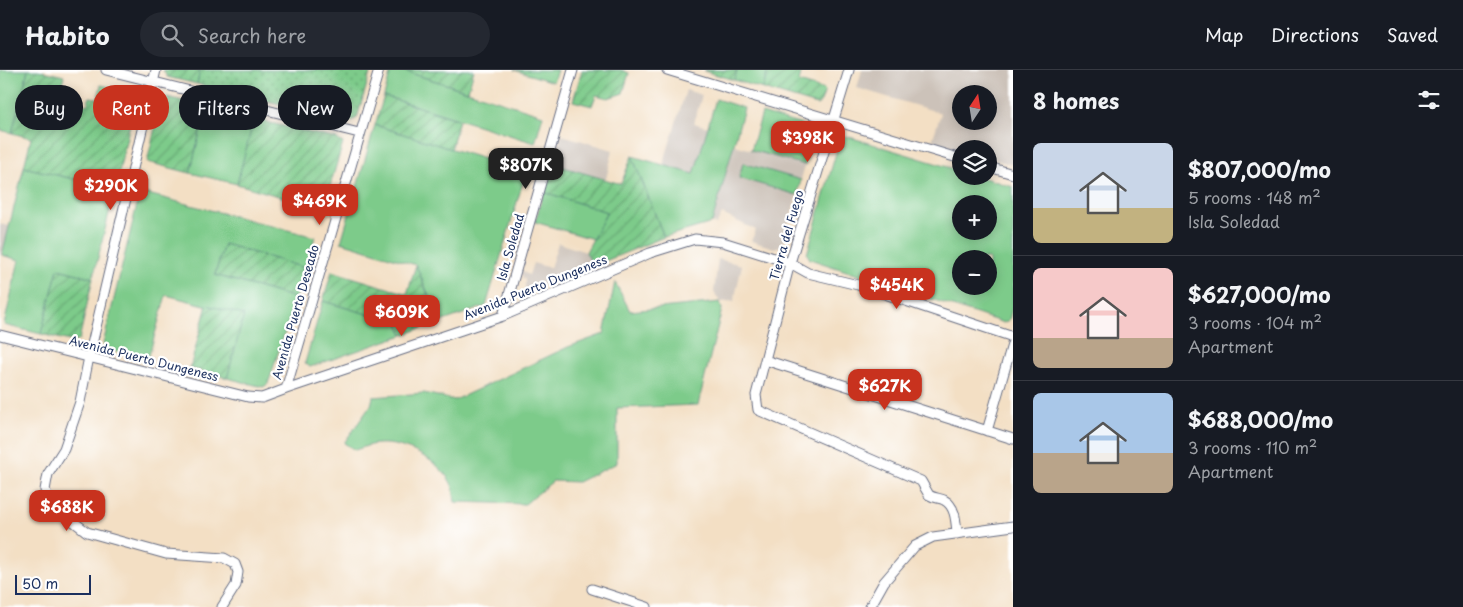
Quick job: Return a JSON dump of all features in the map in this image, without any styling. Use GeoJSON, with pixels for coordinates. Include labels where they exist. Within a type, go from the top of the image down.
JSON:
{"type":"FeatureCollection","features":[{"type":"Feature","properties":{"kind":"street"},"geometry":{"type":"LineString","coordinates":[[106,70],[359,133]]}},
{"type":"Feature","properties":{"kind":"street"},"geometry":{"type":"LineString","coordinates":[[156,70],[80,402],[64,449],[48,474],[45,490],[52,505],[87,532],[166,554],[224,558],[234,564],[238,572],[236,585],[222,607]]}},
{"type":"Feature","properties":{"kind":"street","name":"Avenida Puerto Deseado"},"geometry":{"type":"LineString","coordinates":[[286,388],[359,133],[379,70]]}},
{"type":"Feature","properties":{"kind":"street","name":"Isla Soledad"},"geometry":{"type":"LineString","coordinates":[[503,316],[573,70]]}},
{"type":"Feature","properties":{"kind":"street"},"geometry":{"type":"LineString","coordinates":[[667,70],[952,156]]}},
{"type":"Feature","properties":{"kind":"street","name":"Tierra del Fuego"},"geometry":{"type":"LineString","coordinates":[[849,70],[790,263],[756,396],[758,410],[921,481],[929,495],[945,500],[951,505],[955,514],[957,534]]}},
{"type":"Feature","properties":{"kind":"street"},"geometry":{"type":"LineString","coordinates":[[997,169],[1013,174]]}},
{"type":"Feature","properties":{"kind":"street","name":"Avenida Puerto Dungeness"},"geometry":{"type":"LineString","coordinates":[[0,335],[248,397],[262,398],[286,388],[503,316],[650,253],[695,239],[723,242],[790,263],[808,273],[858,285],[1013,337]]}},
{"type":"Feature","properties":{"kind":"street"},"geometry":{"type":"LineString","coordinates":[[987,431],[1013,342]]}},
{"type":"Feature","properties":{"kind":"street"},"geometry":{"type":"LineString","coordinates":[[765,360],[1013,439]]}},
{"type":"Feature","properties":{"kind":"street"},"geometry":{"type":"LineString","coordinates":[[870,607],[884,582],[915,546],[933,538],[1013,526]]}},
{"type":"Feature","properties":{"kind":"street"},"geometry":{"type":"LineString","coordinates":[[592,589],[647,607]]}},
{"type":"Feature","properties":{"kind":"shaded area"},"geometry":{"type":"Polygon","coordinates":[[[862,70],[1013,70],[1013,165],[997,160],[997,140],[952,140],[952,147],[932,141],[941,113],[857,88],[862,70]]]}},
{"type":"Feature","properties":{"kind":"shaded area"},"geometry":{"type":"Polygon","coordinates":[[[686,90],[702,95],[694,123],[708,127],[694,174],[663,165],[686,90]]]}},
{"type":"Feature","properties":{"kind":"shaded area"},"geometry":{"type":"Polygon","coordinates":[[[562,135],[613,150],[606,179],[553,164],[562,135]]]}},
{"type":"Feature","properties":{"kind":"shaded area"},"geometry":{"type":"Polygon","coordinates":[[[734,145],[805,165],[801,180],[743,164],[739,178],[797,195],[782,246],[774,248],[751,241],[756,230],[722,214],[716,225],[712,223],[734,145]]]}},
{"type":"Feature","properties":{"kind":"shaded area"},"geometry":{"type":"Polygon","coordinates":[[[0,224],[9,226],[2,255],[0,255],[0,224]]]}},
{"type":"Feature","properties":{"kind":"shaded area"},"geometry":{"type":"Polygon","coordinates":[[[558,243],[586,252],[593,266],[525,292],[525,279],[520,274],[521,271],[529,275],[533,263],[550,268],[558,243]]]}},
{"type":"Feature","properties":{"kind":"shaded area"},"geometry":{"type":"Polygon","coordinates":[[[718,259],[742,265],[734,301],[720,302],[714,292],[718,259]]]}},
{"type":"Feature","properties":{"kind":"green space"},"geometry":{"type":"Polygon","coordinates":[[[0,70],[28,70],[24,85],[15,85],[15,121],[12,133],[0,130],[0,70]]]}},
{"type":"Feature","properties":{"kind":"green space"},"geometry":{"type":"Polygon","coordinates":[[[28,70],[38,70],[64,76],[62,85],[24,85],[28,70]]]}},
{"type":"Feature","properties":{"kind":"green space"},"geometry":{"type":"Polygon","coordinates":[[[163,70],[200,70],[197,84],[167,77],[163,70]]]}},
{"type":"Feature","properties":{"kind":"green space"},"geometry":{"type":"Polygon","coordinates":[[[200,70],[371,70],[357,118],[352,120],[352,85],[278,85],[278,103],[268,101],[268,85],[197,84],[200,70]]]}},
{"type":"Feature","properties":{"kind":"green space"},"geometry":{"type":"Polygon","coordinates":[[[391,70],[401,70],[543,115],[535,143],[384,96],[391,70]]]}},
{"type":"Feature","properties":{"kind":"green space"},"geometry":{"type":"Polygon","coordinates":[[[401,70],[474,70],[468,91],[401,70]]]}},
{"type":"Feature","properties":{"kind":"green space"},"geometry":{"type":"Polygon","coordinates":[[[514,70],[557,70],[553,82],[514,70]]]}},
{"type":"Feature","properties":{"kind":"green space"},"geometry":{"type":"Polygon","coordinates":[[[582,70],[621,70],[629,73],[623,93],[608,98],[596,95],[592,106],[573,101],[582,70]]]}},
{"type":"Feature","properties":{"kind":"green space"},"geometry":{"type":"Polygon","coordinates":[[[705,70],[737,70],[734,80],[705,70]]]}},
{"type":"Feature","properties":{"kind":"green space"},"geometry":{"type":"Polygon","coordinates":[[[737,70],[768,70],[763,89],[734,80],[737,70]]]}},
{"type":"Feature","properties":{"kind":"green space"},"geometry":{"type":"Polygon","coordinates":[[[768,70],[802,70],[799,82],[825,90],[821,102],[817,105],[763,89],[768,70]]]}},
{"type":"Feature","properties":{"kind":"green space"},"geometry":{"type":"Polygon","coordinates":[[[384,96],[459,120],[451,149],[375,125],[384,96]]]}},
{"type":"Feature","properties":{"kind":"green space"},"geometry":{"type":"Polygon","coordinates":[[[90,97],[93,97],[93,130],[129,130],[115,189],[24,167],[31,138],[12,133],[15,121],[15,130],[83,130],[83,104],[87,105],[90,97]]]}},
{"type":"Feature","properties":{"kind":"green space"},"geometry":{"type":"Polygon","coordinates":[[[169,98],[179,100],[179,130],[200,130],[190,173],[147,162],[155,130],[169,130],[169,98]]]}},
{"type":"Feature","properties":{"kind":"green space"},"geometry":{"type":"Polygon","coordinates":[[[716,99],[744,108],[712,223],[664,237],[632,156],[694,174],[716,99]]]}},
{"type":"Feature","properties":{"kind":"green space"},"geometry":{"type":"Polygon","coordinates":[[[762,113],[812,128],[815,133],[805,165],[751,150],[762,113]]]}},
{"type":"Feature","properties":{"kind":"green space"},"geometry":{"type":"Polygon","coordinates":[[[268,122],[278,125],[278,130],[300,130],[337,139],[343,143],[323,209],[237,184],[251,130],[268,130],[268,122]]]}},
{"type":"Feature","properties":{"kind":"green space"},"geometry":{"type":"Polygon","coordinates":[[[375,125],[526,172],[486,306],[440,322],[416,265],[341,242],[375,125]]]}},
{"type":"Feature","properties":{"kind":"green space"},"geometry":{"type":"Polygon","coordinates":[[[200,130],[251,130],[237,184],[190,173],[200,130]]]}},
{"type":"Feature","properties":{"kind":"green space"},"geometry":{"type":"Polygon","coordinates":[[[846,136],[952,168],[952,185],[997,185],[997,182],[1013,187],[1013,305],[1009,320],[1004,323],[810,259],[807,254],[840,139],[846,136]]]}},
{"type":"Feature","properties":{"kind":"green space"},"geometry":{"type":"Polygon","coordinates":[[[632,156],[664,237],[593,266],[586,252],[607,212],[544,192],[553,164],[621,184],[632,156]]]}},
{"type":"Feature","properties":{"kind":"green space"},"geometry":{"type":"Polygon","coordinates":[[[743,163],[801,180],[797,195],[739,178],[743,163]]]}},
{"type":"Feature","properties":{"kind":"green space"},"geometry":{"type":"Polygon","coordinates":[[[24,167],[115,189],[93,278],[58,269],[41,334],[4,325],[19,260],[2,255],[24,167]]]}},
{"type":"Feature","properties":{"kind":"green space"},"geometry":{"type":"Polygon","coordinates":[[[140,192],[315,237],[305,268],[224,244],[215,275],[296,298],[268,384],[263,387],[227,378],[243,315],[166,295],[148,359],[107,349],[103,344],[140,192]]]}},
{"type":"Feature","properties":{"kind":"green space"},"geometry":{"type":"Polygon","coordinates":[[[544,192],[607,212],[593,239],[535,222],[544,192]]]}},
{"type":"Feature","properties":{"kind":"green space"},"geometry":{"type":"Polygon","coordinates":[[[224,244],[305,268],[296,298],[215,275],[224,244]]]}},
{"type":"Feature","properties":{"kind":"green space"},"geometry":{"type":"Polygon","coordinates":[[[416,265],[430,300],[414,306],[422,328],[403,335],[398,323],[323,301],[332,271],[407,294],[416,265]]]}},
{"type":"Feature","properties":{"kind":"green space"},"geometry":{"type":"Polygon","coordinates":[[[58,269],[93,278],[79,340],[74,342],[41,334],[58,269]]]}},
{"type":"Feature","properties":{"kind":"green space"},"geometry":{"type":"Polygon","coordinates":[[[615,282],[630,311],[720,302],[722,309],[698,405],[617,408],[617,463],[578,482],[553,481],[525,504],[455,502],[452,485],[445,475],[438,467],[420,454],[388,444],[372,445],[355,450],[344,443],[371,405],[373,397],[424,393],[455,400],[568,347],[604,334],[615,282]]]}},
{"type":"Feature","properties":{"kind":"green space"},"geometry":{"type":"Polygon","coordinates":[[[323,301],[398,323],[403,335],[310,367],[305,363],[323,301]]]}},
{"type":"Feature","properties":{"kind":"green space"},"geometry":{"type":"Polygon","coordinates":[[[207,305],[244,315],[227,378],[190,368],[207,305]]]}}]}
